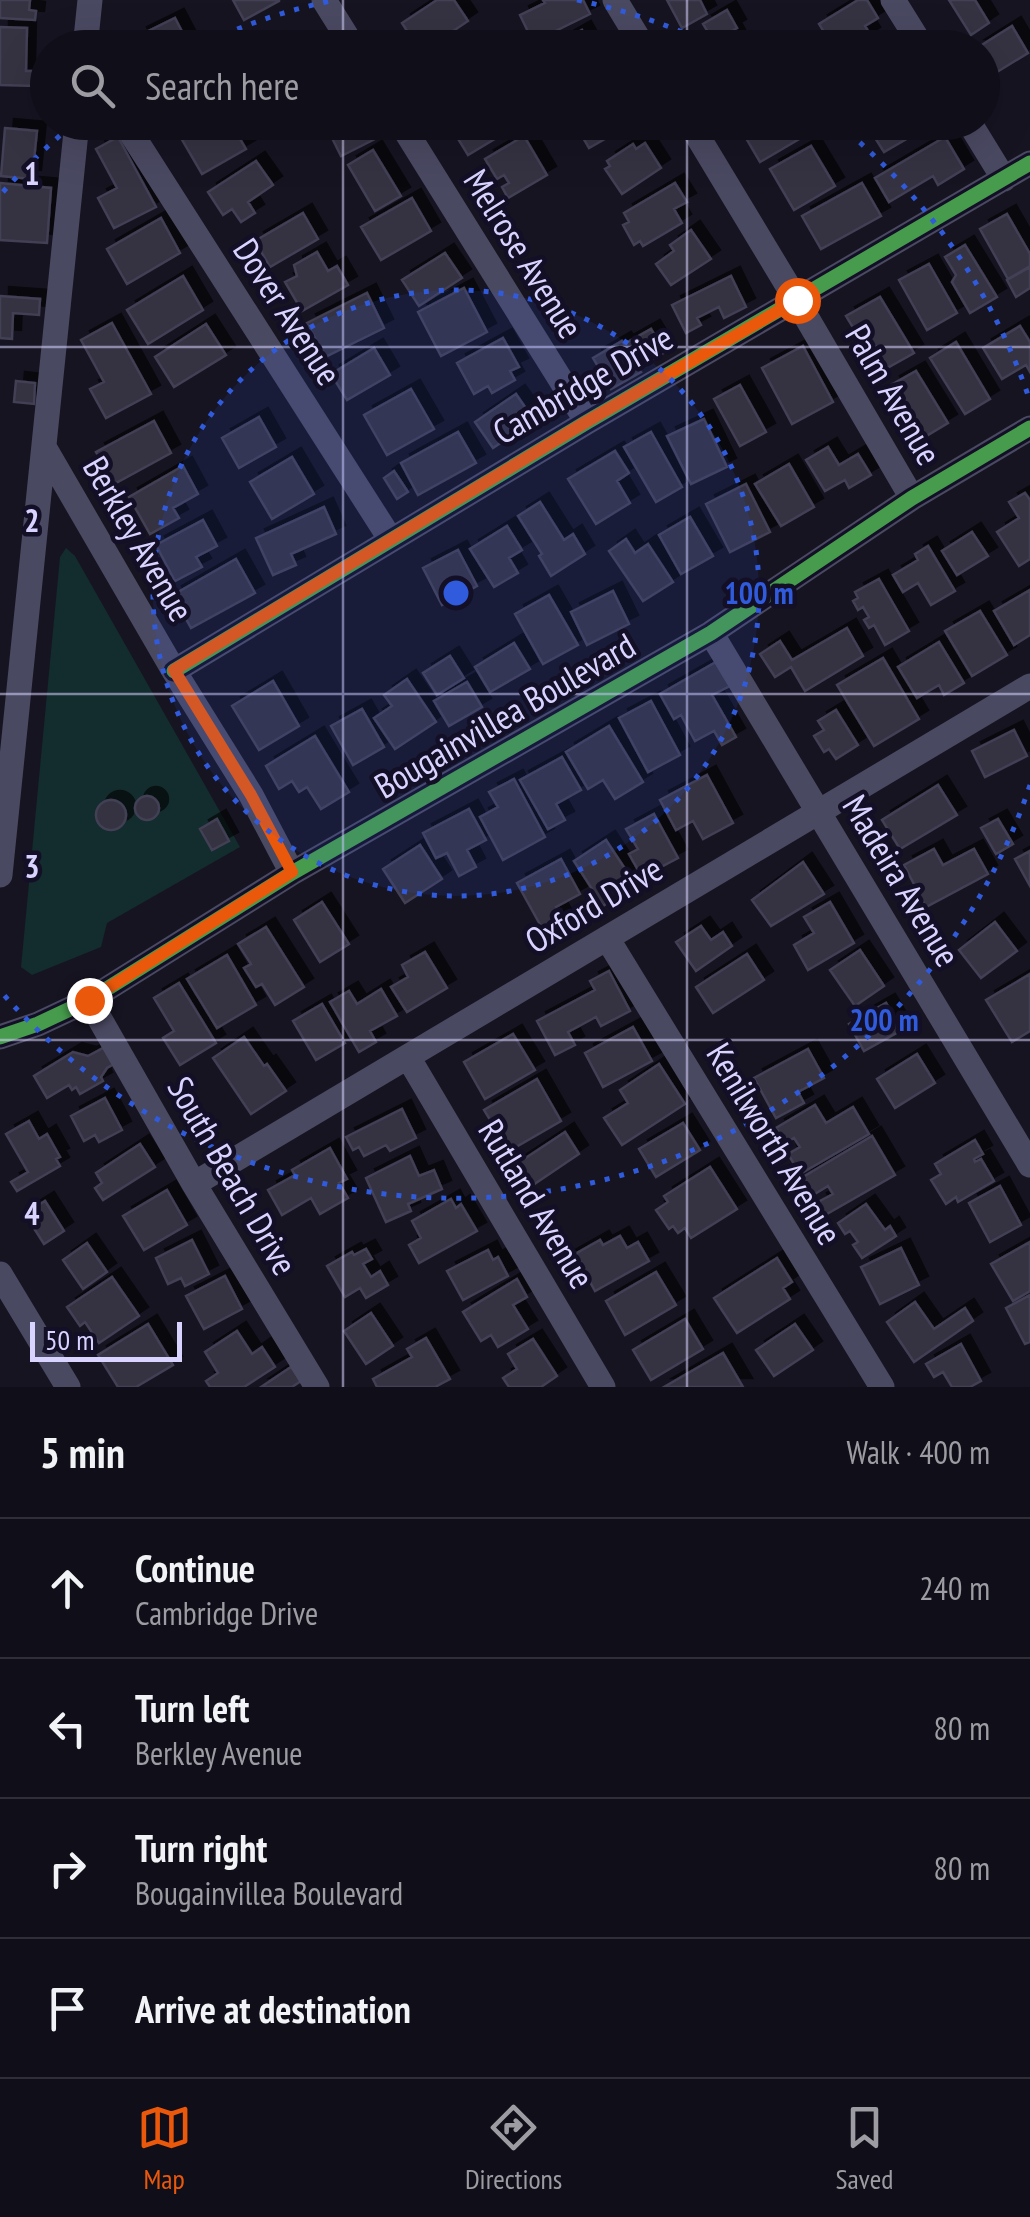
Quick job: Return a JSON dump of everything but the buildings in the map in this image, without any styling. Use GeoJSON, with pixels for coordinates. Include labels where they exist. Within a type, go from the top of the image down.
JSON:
{"type":"FeatureCollection","features":[{"type":"Feature","properties":{"kind":"street"},"geometry":{"type":"LineString","coordinates":[[87,30],[90,0]]}},
{"type":"Feature","properties":{"kind":"street"},"geometry":{"type":"LineString","coordinates":[[324,0],[343,30]]}},
{"type":"Feature","properties":{"kind":"street"},"geometry":{"type":"LineString","coordinates":[[615,0],[633,30]]}},
{"type":"Feature","properties":{"kind":"street"},"geometry":{"type":"LineString","coordinates":[[893,0],[911,30]]}},
{"type":"Feature","properties":{"kind":"street"},"geometry":{"type":"LineString","coordinates":[[0,875],[75,140]]}},
{"type":"Feature","properties":{"kind":"street","name":"Dover Avenue"},"geometry":{"type":"LineString","coordinates":[[135,140],[391,540]]}},
{"type":"Feature","properties":{"kind":"street","name":"Melrose Avenue"},"geometry":{"type":"LineString","coordinates":[[411,140],[586,422]]}},
{"type":"Feature","properties":{"kind":"street","name":"Palm Avenue"},"geometry":{"type":"LineString","coordinates":[[700,140],[912,498]]}},
{"type":"Feature","properties":{"kind":"street"},"geometry":{"type":"LineString","coordinates":[[980,140],[1004,179]]}},
{"type":"Feature","properties":{"kind":"street","name":"Cambridge Drive"},"geometry":{"type":"LineString","coordinates":[[174,670],[586,422],[1030,163]]}},
{"type":"Feature","properties":{"kind":"street","name":"Bougainvillea Boulevard"},"geometry":{"type":"LineString","coordinates":[[0,1038],[89,1000],[292,872],[711,633],[912,498],[1030,428]]}},
{"type":"Feature","properties":{"kind":"street","name":"Berkley Avenue"},"geometry":{"type":"LineString","coordinates":[[44,448],[251,795],[292,872]]}},
{"type":"Feature","properties":{"kind":"street","name":"Madeira Avenue"},"geometry":{"type":"LineString","coordinates":[[711,633],[1030,1165]]}},
{"type":"Feature","properties":{"kind":"street","name":"Oxford Drive"},"geometry":{"type":"LineString","coordinates":[[194,1184],[1030,687]]}},
{"type":"Feature","properties":{"kind":"street","name":"Kenilworth Avenue"},"geometry":{"type":"LineString","coordinates":[[607,938],[882,1387]]}},
{"type":"Feature","properties":{"kind":"street","name":"South Beach Drive"},"geometry":{"type":"LineString","coordinates":[[89,1000],[316,1387]]}},
{"type":"Feature","properties":{"kind":"street","name":"Rutland Avenue"},"geometry":{"type":"LineString","coordinates":[[408,1056],[603,1387]]}},
{"type":"Feature","properties":{"kind":"street"},"geometry":{"type":"LineString","coordinates":[[0,1274],[68,1387]]}},
{"type":"Feature","properties":{"kind":"green space"},"geometry":{"type":"Polygon","coordinates":[[[66,548],[75,556],[240,847],[107,923],[101,947],[32,975],[21,967],[60,557],[66,548]]]}},
{"type":"Feature","properties":{"kind":"cycle path"},"geometry":{"type":"LineString","coordinates":[[174,671],[587,422],[1030,163]]}},
{"type":"Feature","properties":{"kind":"cycle path"},"geometry":{"type":"LineString","coordinates":[[0,1037],[89,1000],[292,873],[711,633],[912,498],[1030,428]]}},
{"type":"Feature","properties":{"kind":"route"},"geometry":{"type":"LineString","coordinates":[[89,1000],[292,872],[251,795],[174,670],[797,300]]}}]}
